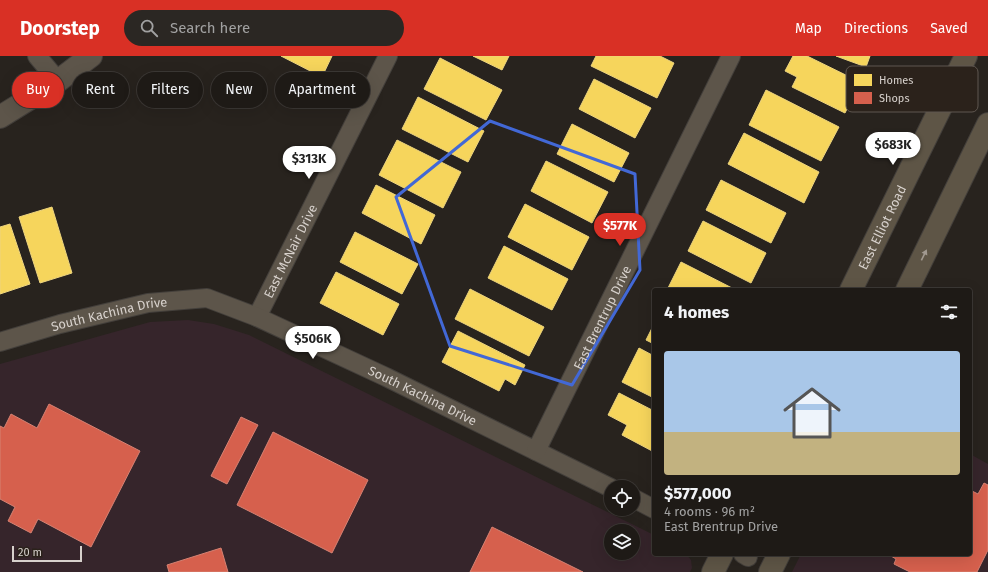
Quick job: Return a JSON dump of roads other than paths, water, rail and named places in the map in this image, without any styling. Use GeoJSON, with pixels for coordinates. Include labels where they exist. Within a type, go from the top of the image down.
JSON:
{"type":"FeatureCollection","features":[{"type":"Feature","properties":{"kind":"main road","name":"East Elliot Road"},"geometry":{"type":"LineString","coordinates":[[961,66],[966,56]]}},
{"type":"Feature","properties":{"kind":"main road","name":"East Elliot Road"},"geometry":{"type":"LineString","coordinates":[[852,288],[938,112]]}},
{"type":"Feature","properties":{"kind":"main road"},"geometry":{"type":"LineString","coordinates":[[908,288],[988,124]]}},
{"type":"Feature","properties":{"kind":"main road"},"geometry":{"type":"LineString","coordinates":[[713,572],[721,556]]}},
{"type":"Feature","properties":{"kind":"main road"},"geometry":{"type":"LineString","coordinates":[[770,572],[778,556]]}},
{"type":"Feature","properties":{"kind":"street"},"geometry":{"type":"LineString","coordinates":[[37,56],[50,72]]}},
{"type":"Feature","properties":{"kind":"street"},"geometry":{"type":"LineString","coordinates":[[64,76],[91,56]]}},
{"type":"Feature","properties":{"kind":"street","name":"East McNair Drive"},"geometry":{"type":"LineString","coordinates":[[257,317],[388,56]]}},
{"type":"Feature","properties":{"kind":"street","name":"East Brentrup Drive"},"geometry":{"type":"LineString","coordinates":[[536,451],[732,56]]}},
{"type":"Feature","properties":{"kind":"street"},"geometry":{"type":"LineString","coordinates":[[0,117],[14,108]]}},
{"type":"Feature","properties":{"kind":"street","name":"South Kachina Drive"},"geometry":{"type":"LineString","coordinates":[[0,342],[60,324],[148,303],[207,298],[257,317],[386,377],[604,485]]}},
{"type":"Feature","properties":{"kind":"street"},"geometry":{"type":"LineString","coordinates":[[640,502],[652,508]]}}]}
